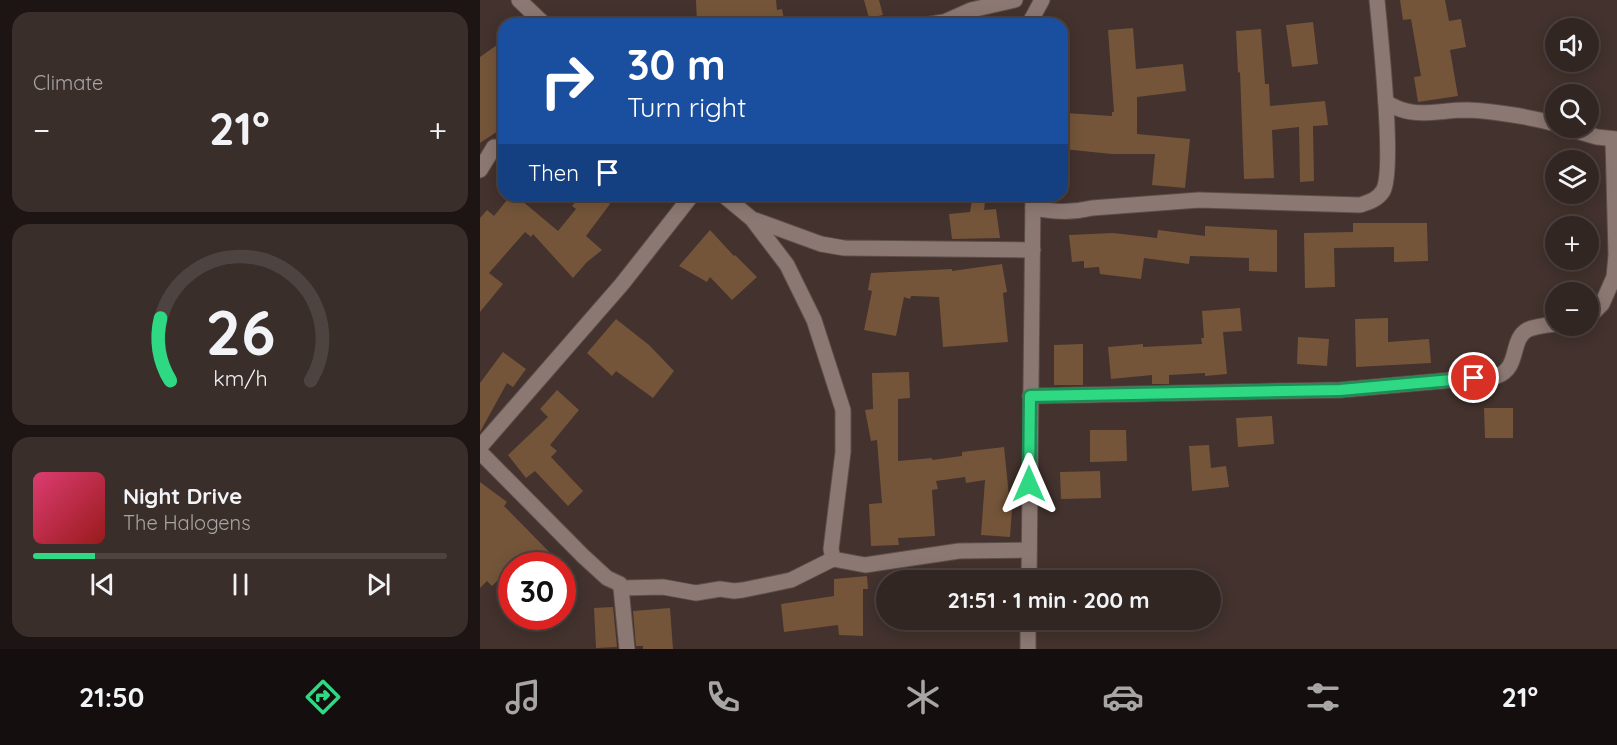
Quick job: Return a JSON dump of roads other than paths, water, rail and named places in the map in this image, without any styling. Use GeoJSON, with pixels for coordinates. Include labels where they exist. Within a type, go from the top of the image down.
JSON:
{"type":"FeatureCollection","features":[{"type":"Feature","properties":{"kind":"street"},"geometry":{"type":"LineString","coordinates":[[519,0],[538,18]]}},
{"type":"Feature","properties":{"kind":"street"},"geometry":{"type":"LineString","coordinates":[[953,18],[971,10],[1015,0]]}},
{"type":"Feature","properties":{"kind":"street"},"geometry":{"type":"LineString","coordinates":[[1032,18],[1042,0]]}},
{"type":"Feature","properties":{"kind":"street"},"geometry":{"type":"LineString","coordinates":[[1029,570],[1033,201],[1058,213],[1092,208],[1199,200],[1360,205],[1376,200],[1384,189],[1387,170],[1386,102],[1377,0]]}},
{"type":"Feature","properties":{"kind":"street"},"geometry":{"type":"LineString","coordinates":[[1386,102],[1397,110],[1408,113],[1466,110],[1545,122]]}},
{"type":"Feature","properties":{"kind":"street"},"geometry":{"type":"LineString","coordinates":[[1599,137],[1615,139],[1616,255],[1614,277],[1599,307]]}},
{"type":"Feature","properties":{"kind":"street"},"geometry":{"type":"LineString","coordinates":[[480,170],[494,147]]}},
{"type":"Feature","properties":{"kind":"street"},"geometry":{"type":"LineString","coordinates":[[480,447],[622,284],[687,201]]}},
{"type":"Feature","properties":{"kind":"street"},"geometry":{"type":"LineString","coordinates":[[730,201],[752,219],[787,265],[820,334],[843,410],[843,452],[831,549],[833,559]]}},
{"type":"Feature","properties":{"kind":"street"},"geometry":{"type":"LineString","coordinates":[[752,219],[820,244],[844,248],[1033,250]]}},
{"type":"Feature","properties":{"kind":"street"},"geometry":{"type":"LineString","coordinates":[[1030,396],[1340,390],[1497,376],[1505,373],[1509,367],[1521,337],[1526,331],[1545,327]]}},
{"type":"Feature","properties":{"kind":"street"},"geometry":{"type":"LineString","coordinates":[[480,452],[583,556],[607,578],[620,584],[627,649]]}},
{"type":"Feature","properties":{"kind":"street"},"geometry":{"type":"LineString","coordinates":[[621,588],[663,587],[696,593],[720,589],[743,590],[791,580],[833,559],[865,564],[959,551],[1029,550]]}},
{"type":"Feature","properties":{"kind":"street"},"geometry":{"type":"LineString","coordinates":[[1028,630],[1028,649]]}}]}
